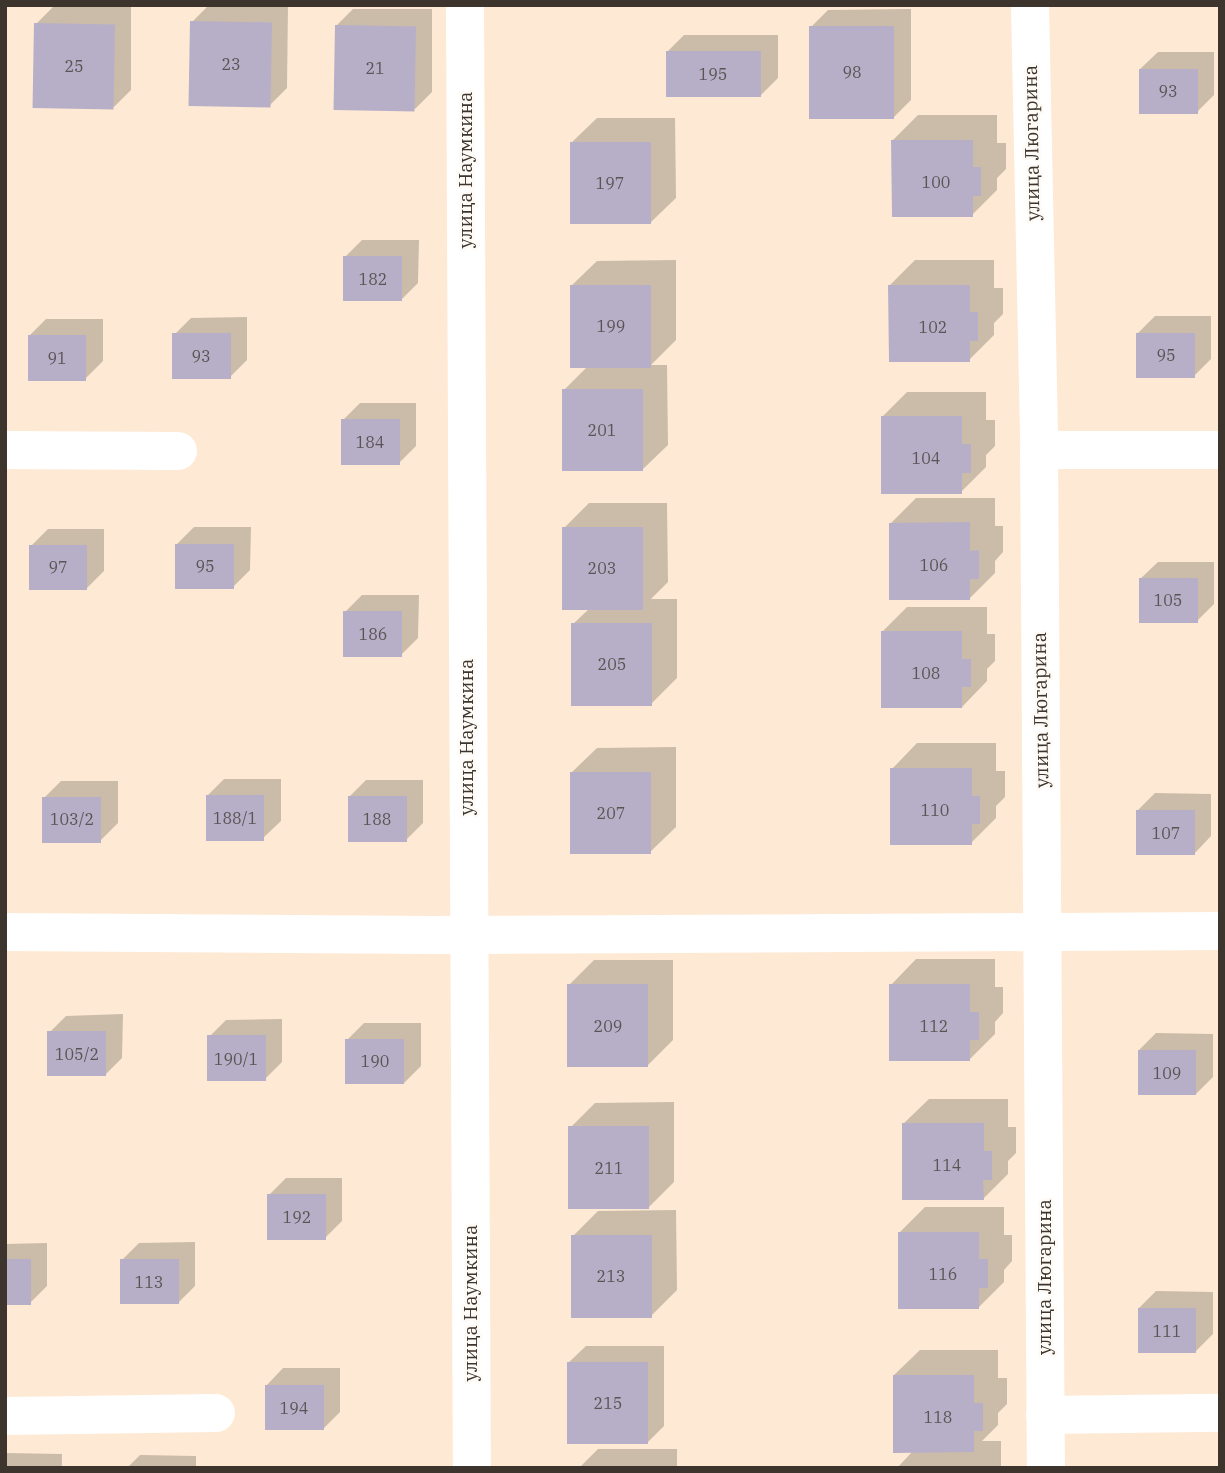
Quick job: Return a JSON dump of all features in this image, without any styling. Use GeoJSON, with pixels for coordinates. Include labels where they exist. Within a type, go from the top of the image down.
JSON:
{"type":"FeatureCollection","features":[{"type":"Feature","properties":{"kind":"street","name":"улица Наумкина"},"geometry":{"type":"LineString","coordinates":[[465,5],[472,1468]]}},
{"type":"Feature","properties":{"kind":"street","name":"улица Люгарина"},"geometry":{"type":"LineString","coordinates":[[1030,5],[1039,450],[1046,1468]]}},
{"type":"Feature","properties":{"kind":"street"},"geometry":{"type":"LineString","coordinates":[[5,450],[178,451]]}},
{"type":"Feature","properties":{"kind":"street"},"geometry":{"type":"LineString","coordinates":[[1039,450],[1220,450]]}},
{"type":"Feature","properties":{"kind":"street"},"geometry":{"type":"LineString","coordinates":[[5,932],[468,935],[1220,931]]}},
{"type":"Feature","properties":{"kind":"street"},"geometry":{"type":"LineString","coordinates":[[5,1416],[216,1413]]}},
{"type":"Feature","properties":{"kind":"street"},"geometry":{"type":"LineString","coordinates":[[1045,1415],[1220,1413]]}},
{"type":"Feature","properties":{"kind":"building"},"geometry":{"type":"Polygon","coordinates":[[[190,21],[272,22],[271,107],[189,106],[190,21]]]}},
{"type":"Feature","properties":{"kind":"building"},"geometry":{"type":"Polygon","coordinates":[[[34,23],[115,24],[114,109],[33,108],[34,23]]]}},
{"type":"Feature","properties":{"kind":"building"},"geometry":{"type":"Polygon","coordinates":[[[335,25],[416,26],[415,111],[334,110],[335,25]]]}},
{"type":"Feature","properties":{"kind":"building"},"geometry":{"type":"Polygon","coordinates":[[[809,26],[894,26],[894,119],[809,119],[809,26]]]}},
{"type":"Feature","properties":{"kind":"building"},"geometry":{"type":"Polygon","coordinates":[[[666,51],[761,51],[761,97],[666,97],[666,51]]]}},
{"type":"Feature","properties":{"kind":"building"},"geometry":{"type":"Polygon","coordinates":[[[1139,69],[1198,69],[1198,114],[1139,114],[1139,69]]]}},
{"type":"Feature","properties":{"kind":"building"},"geometry":{"type":"Polygon","coordinates":[[[891,140],[973,140],[973,167],[981,167],[981,196],[973,196],[973,217],[892,217],[891,140]]]}},
{"type":"Feature","properties":{"kind":"building"},"geometry":{"type":"Polygon","coordinates":[[[570,142],[651,142],[651,224],[570,224],[570,142]]]}},
{"type":"Feature","properties":{"kind":"building"},"geometry":{"type":"Polygon","coordinates":[[[343,256],[402,256],[402,301],[343,301],[343,256]]]}},
{"type":"Feature","properties":{"kind":"building"},"geometry":{"type":"Polygon","coordinates":[[[570,285],[651,285],[651,368],[570,368],[570,285]]]}},
{"type":"Feature","properties":{"kind":"building"},"geometry":{"type":"Polygon","coordinates":[[[888,285],[970,285],[970,312],[978,312],[978,341],[970,341],[970,362],[889,362],[888,285]]]}},
{"type":"Feature","properties":{"kind":"building"},"geometry":{"type":"Polygon","coordinates":[[[172,333],[231,333],[231,379],[172,379],[172,333]]]}},
{"type":"Feature","properties":{"kind":"building"},"geometry":{"type":"Polygon","coordinates":[[[1136,333],[1195,333],[1195,378],[1136,378],[1136,333]]]}},
{"type":"Feature","properties":{"kind":"building"},"geometry":{"type":"Polygon","coordinates":[[[28,335],[86,335],[86,381],[28,381],[28,335]]]}},
{"type":"Feature","properties":{"kind":"building"},"geometry":{"type":"Polygon","coordinates":[[[562,389],[643,389],[643,471],[562,471],[562,389]]]}},
{"type":"Feature","properties":{"kind":"building"},"geometry":{"type":"Polygon","coordinates":[[[881,416],[962,416],[962,444],[971,444],[971,473],[962,473],[962,494],[881,494],[881,416]]]}},
{"type":"Feature","properties":{"kind":"building"},"geometry":{"type":"Polygon","coordinates":[[[341,419],[400,419],[400,465],[341,465],[341,419]]]}},
{"type":"Feature","properties":{"kind":"building"},"geometry":{"type":"Polygon","coordinates":[[[970,522],[970,551],[979,550],[979,579],[970,579],[970,600],[889,600],[889,523],[970,522]]]}},
{"type":"Feature","properties":{"kind":"building"},"geometry":{"type":"Polygon","coordinates":[[[562,527],[643,527],[643,610],[562,610],[562,527]]]}},
{"type":"Feature","properties":{"kind":"building"},"geometry":{"type":"Polygon","coordinates":[[[175,544],[234,544],[234,589],[175,589],[175,544]]]}},
{"type":"Feature","properties":{"kind":"building"},"geometry":{"type":"Polygon","coordinates":[[[29,545],[87,545],[87,590],[29,590],[29,545]]]}},
{"type":"Feature","properties":{"kind":"building"},"geometry":{"type":"Polygon","coordinates":[[[1139,578],[1198,578],[1198,623],[1139,623],[1139,578]]]}},
{"type":"Feature","properties":{"kind":"building"},"geometry":{"type":"Polygon","coordinates":[[[343,611],[402,611],[402,657],[343,657],[343,611]]]}},
{"type":"Feature","properties":{"kind":"building"},"geometry":{"type":"Polygon","coordinates":[[[571,623],[652,623],[652,706],[571,706],[571,623]]]}},
{"type":"Feature","properties":{"kind":"building"},"geometry":{"type":"Polygon","coordinates":[[[881,631],[962,631],[962,659],[971,659],[971,687],[962,687],[962,708],[881,708],[881,631]]]}},
{"type":"Feature","properties":{"kind":"building"},"geometry":{"type":"Polygon","coordinates":[[[890,768],[972,768],[972,796],[980,796],[980,824],[972,824],[972,845],[890,845],[890,768]]]}},
{"type":"Feature","properties":{"kind":"building"},"geometry":{"type":"Polygon","coordinates":[[[570,772],[651,772],[651,854],[570,854],[570,772]]]}},
{"type":"Feature","properties":{"kind":"building"},"geometry":{"type":"Polygon","coordinates":[[[206,795],[264,795],[264,841],[206,841],[206,795]]]}},
{"type":"Feature","properties":{"kind":"building"},"geometry":{"type":"Polygon","coordinates":[[[348,796],[407,796],[407,842],[348,842],[348,796]]]}},
{"type":"Feature","properties":{"kind":"building"},"geometry":{"type":"Polygon","coordinates":[[[42,797],[101,797],[101,843],[42,843],[42,797]]]}},
{"type":"Feature","properties":{"kind":"building"},"geometry":{"type":"Polygon","coordinates":[[[1136,810],[1195,810],[1195,855],[1136,855],[1136,810]]]}},
{"type":"Feature","properties":{"kind":"building"},"geometry":{"type":"Polygon","coordinates":[[[567,984],[648,984],[648,1067],[567,1067],[567,984]]]}},
{"type":"Feature","properties":{"kind":"building"},"geometry":{"type":"Polygon","coordinates":[[[889,984],[970,984],[970,1012],[979,1012],[979,1040],[970,1040],[970,1061],[889,1061],[889,984]]]}},
{"type":"Feature","properties":{"kind":"building"},"geometry":{"type":"Polygon","coordinates":[[[47,1031],[106,1031],[106,1076],[47,1076],[47,1031]]]}},
{"type":"Feature","properties":{"kind":"building"},"geometry":{"type":"Polygon","coordinates":[[[207,1035],[266,1035],[266,1081],[207,1081],[207,1035]]]}},
{"type":"Feature","properties":{"kind":"building"},"geometry":{"type":"Polygon","coordinates":[[[345,1039],[404,1039],[404,1084],[345,1084],[345,1039]]]}},
{"type":"Feature","properties":{"kind":"building"},"geometry":{"type":"Polygon","coordinates":[[[1138,1050],[1196,1050],[1196,1095],[1138,1095],[1138,1050]]]}},
{"type":"Feature","properties":{"kind":"building"},"geometry":{"type":"Polygon","coordinates":[[[902,1123],[984,1123],[984,1151],[992,1151],[992,1180],[983,1180],[984,1200],[902,1200],[902,1123]]]}},
{"type":"Feature","properties":{"kind":"building"},"geometry":{"type":"Polygon","coordinates":[[[568,1126],[649,1126],[649,1209],[568,1209],[568,1126]]]}},
{"type":"Feature","properties":{"kind":"building"},"geometry":{"type":"Polygon","coordinates":[[[267,1194],[326,1194],[326,1240],[267,1240],[267,1194]]]}},
{"type":"Feature","properties":{"kind":"building"},"geometry":{"type":"Polygon","coordinates":[[[898,1232],[979,1232],[979,1259],[988,1259],[988,1288],[979,1288],[979,1309],[898,1309],[898,1232]]]}},
{"type":"Feature","properties":{"kind":"building"},"geometry":{"type":"Polygon","coordinates":[[[571,1235],[652,1235],[652,1318],[571,1318],[571,1235]]]}},
{"type":"Feature","properties":{"kind":"building"},"geometry":{"type":"Polygon","coordinates":[[[5,1259],[31,1259],[31,1305],[5,1305],[5,1259]]]}},
{"type":"Feature","properties":{"kind":"building"},"geometry":{"type":"Polygon","coordinates":[[[120,1259],[179,1259],[179,1304],[120,1304],[120,1259]]]}},
{"type":"Feature","properties":{"kind":"building"},"geometry":{"type":"Polygon","coordinates":[[[1138,1308],[1196,1308],[1196,1353],[1138,1353],[1138,1308]]]}},
{"type":"Feature","properties":{"kind":"building"},"geometry":{"type":"Polygon","coordinates":[[[567,1362],[648,1362],[648,1444],[567,1444],[567,1362]]]}},
{"type":"Feature","properties":{"kind":"building"},"geometry":{"type":"Polygon","coordinates":[[[893,1375],[974,1375],[974,1403],[983,1403],[983,1431],[974,1431],[974,1452],[893,1453],[893,1375]]]}},
{"type":"Feature","properties":{"kind":"building"},"geometry":{"type":"Polygon","coordinates":[[[265,1385],[324,1385],[324,1430],[265,1430],[265,1385]]]}}]}
